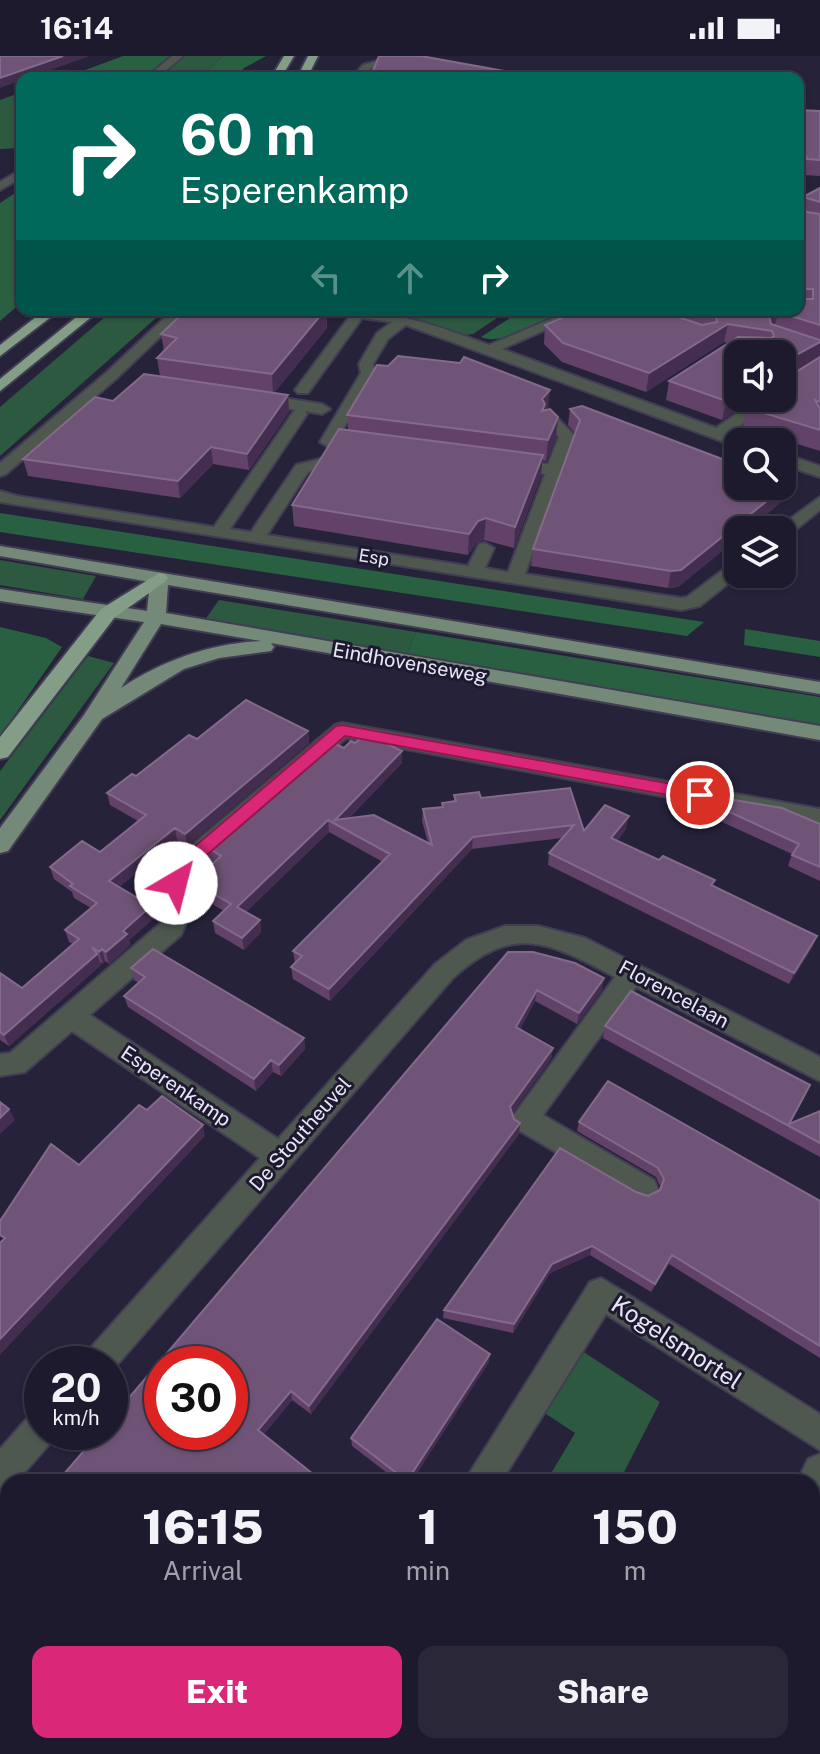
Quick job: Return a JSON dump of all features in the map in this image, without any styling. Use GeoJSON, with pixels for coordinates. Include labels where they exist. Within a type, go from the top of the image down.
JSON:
{"type":"FeatureCollection","features":[{"type":"Feature","properties":{"kind":"highway"},"geometry":{"type":"LineString","coordinates":[[0,352],[45,316]]}},
{"type":"Feature","properties":{"kind":"highway"},"geometry":{"type":"LineString","coordinates":[[0,387],[86,316]]}},
{"type":"Feature","properties":{"kind":"highway"},"geometry":{"type":"LineString","coordinates":[[0,752],[108,613],[159,578]]}},
{"type":"Feature","properties":{"kind":"main road","name":"Eindhovenseweg"},"geometry":{"type":"LineString","coordinates":[[0,551],[820,688]]}},
{"type":"Feature","properties":{"kind":"main road"},"geometry":{"type":"LineString","coordinates":[[0,845],[91,720],[156,617],[159,578]]}},
{"type":"Feature","properties":{"kind":"main road","name":"Eindhovenseweg"},"geometry":{"type":"LineString","coordinates":[[0,595],[108,613],[156,617],[820,733]]}},
{"type":"Feature","properties":{"kind":"main road"},"geometry":{"type":"LineString","coordinates":[[91,720],[139,684],[191,657],[247,647],[310,645]]}},
{"type":"Feature","properties":{"kind":"street"},"geometry":{"type":"LineString","coordinates":[[158,72],[178,56]]}},
{"type":"Feature","properties":{"kind":"street"},"geometry":{"type":"LineString","coordinates":[[360,72],[362,67],[385,61],[413,65]]}},
{"type":"Feature","properties":{"kind":"street"},"geometry":{"type":"LineString","coordinates":[[0,471],[118,378],[175,316]]}},
{"type":"Feature","properties":{"kind":"street"},"geometry":{"type":"LineString","coordinates":[[303,390],[357,316]]}},
{"type":"Feature","properties":{"kind":"street"},"geometry":{"type":"LineString","coordinates":[[378,316],[404,320],[648,402],[724,436]]}},
{"type":"Feature","properties":{"kind":"street"},"geometry":{"type":"LineString","coordinates":[[489,350],[570,316]]}},
{"type":"Feature","properties":{"kind":"street"},"geometry":{"type":"LineString","coordinates":[[373,447],[328,442],[368,373],[366,364],[382,336],[404,320]]}},
{"type":"Feature","properties":{"kind":"street"},"geometry":{"type":"LineString","coordinates":[[247,398],[322,409]]}},
{"type":"Feature","properties":{"kind":"street"},"geometry":{"type":"LineString","coordinates":[[718,434],[749,412]]}},
{"type":"Feature","properties":{"kind":"street"},"geometry":{"type":"LineString","coordinates":[[219,533],[299,414]]}},
{"type":"Feature","properties":{"kind":"street"},"geometry":{"type":"LineString","coordinates":[[514,579],[567,436],[551,420]]}},
{"type":"Feature","properties":{"kind":"street"},"geometry":{"type":"LineString","coordinates":[[493,462],[553,470]]}},
{"type":"Feature","properties":{"kind":"street"},"geometry":{"type":"LineString","coordinates":[[796,463],[820,472]]}},
{"type":"Feature","properties":{"kind":"street"},"geometry":{"type":"LineString","coordinates":[[256,539],[302,468],[320,464]]}},
{"type":"Feature","properties":{"kind":"street","name":"Esp"},"geometry":{"type":"LineString","coordinates":[[0,496],[13,501],[681,604],[693,602],[724,578]]}},
{"type":"Feature","properties":{"kind":"street"},"geometry":{"type":"LineString","coordinates":[[796,521],[820,502]]}},
{"type":"Feature","properties":{"kind":"street"},"geometry":{"type":"LineString","coordinates":[[474,573],[485,548]]}},
{"type":"Feature","properties":{"kind":"street"},"geometry":{"type":"LineString","coordinates":[[0,1065],[16,1064],[177,922],[175,876],[179,869],[342,730],[820,817]]}},
{"type":"Feature","properties":{"kind":"street","name":"Florencelaan"},"geometry":{"type":"LineString","coordinates":[[522,934],[565,941],[820,1070]]}},
{"type":"Feature","properties":{"kind":"street","name":"De Stoutheuvel"},"geometry":{"type":"LineString","coordinates":[[113,1346],[462,953],[486,939],[522,934]]}},
{"type":"Feature","properties":{"kind":"street"},"geometry":{"type":"LineString","coordinates":[[632,973],[525,1119],[644,1189]]}},
{"type":"Feature","properties":{"kind":"street","name":"Esperenkamp"},"geometry":{"type":"LineString","coordinates":[[71,1016],[280,1156]]}},
{"type":"Feature","properties":{"kind":"street","name":"Kogelsmortel"},"geometry":{"type":"LineString","coordinates":[[486,1474],[601,1293],[820,1433]]}},
{"type":"Feature","properties":{"kind":"street"},"geometry":{"type":"LineString","coordinates":[[0,1474],[24,1447]]}},
{"type":"Feature","properties":{"kind":"green space"},"geometry":{"type":"Polygon","coordinates":[[[123,56],[170,56],[151,72],[80,72],[123,56]]]}},
{"type":"Feature","properties":{"kind":"green space"},"geometry":{"type":"Polygon","coordinates":[[[180,56],[223,56],[210,68],[200,72],[160,72],[180,56]]]}},
{"type":"Feature","properties":{"kind":"green space"},"geometry":{"type":"Polygon","coordinates":[[[223,56],[266,56],[241,72],[199,72],[210,68],[223,56]]]}},
{"type":"Feature","properties":{"kind":"green space"},"geometry":{"type":"Polygon","coordinates":[[[16,94],[16,148],[0,149],[0,100],[16,94]]]}},
{"type":"Feature","properties":{"kind":"green space"},"geometry":{"type":"Polygon","coordinates":[[[16,193],[16,307],[0,321],[0,203],[16,193]]]}},
{"type":"Feature","properties":{"kind":"green space"},"geometry":{"type":"Polygon","coordinates":[[[106,316],[158,316],[0,456],[0,407],[106,316]]]}},
{"type":"Feature","properties":{"kind":"green space"},"geometry":{"type":"Polygon","coordinates":[[[404,316],[500,316],[473,334],[466,335],[404,316]]]}},
{"type":"Feature","properties":{"kind":"green space"},"geometry":{"type":"Polygon","coordinates":[[[513,316],[560,316],[514,335],[490,339],[481,337],[513,316]]]}},
{"type":"Feature","properties":{"kind":"green space"},"geometry":{"type":"Polygon","coordinates":[[[0,513],[704,622],[687,636],[0,532],[0,513]]]}},
{"type":"Feature","properties":{"kind":"green space"},"geometry":{"type":"Polygon","coordinates":[[[0,560],[96,576],[83,599],[0,585],[0,560]]]}},
{"type":"Feature","properties":{"kind":"green space"},"geometry":{"type":"Polygon","coordinates":[[[219,600],[416,632],[405,659],[202,624],[219,600]]]}},
{"type":"Feature","properties":{"kind":"green space"},"geometry":{"type":"Polygon","coordinates":[[[0,627],[46,638],[62,647],[0,736],[0,627]]]}},
{"type":"Feature","properties":{"kind":"green space"},"geometry":{"type":"Polygon","coordinates":[[[745,629],[820,641],[820,657],[744,645],[745,629]]]}},
{"type":"Feature","properties":{"kind":"green space"},"geometry":{"type":"Polygon","coordinates":[[[416,632],[820,697],[820,726],[405,659],[416,632]]]}},
{"type":"Feature","properties":{"kind":"green space"},"geometry":{"type":"Polygon","coordinates":[[[88,656],[114,663],[0,820],[0,771],[88,656]]]}},
{"type":"Feature","properties":{"kind":"green space"},"geometry":{"type":"Polygon","coordinates":[[[582,1351],[660,1402],[623,1474],[551,1474],[575,1433],[543,1412],[582,1351]]]}},
{"type":"Feature","properties":{"kind":"building"},"geometry":{"type":"Polygon","coordinates":[[[0,56],[63,56],[16,72],[0,78],[0,56]]]}},
{"type":"Feature","properties":{"kind":"building"},"geometry":{"type":"Polygon","coordinates":[[[379,56],[421,56],[510,72],[372,72],[379,56]]]}},
{"type":"Feature","properties":{"kind":"building"},"geometry":{"type":"Polygon","coordinates":[[[804,110],[820,111],[820,160],[807,159],[804,152],[804,110]]]}},
{"type":"Feature","properties":{"kind":"building"},"geometry":{"type":"Polygon","coordinates":[[[820,188],[820,202],[804,196],[820,188]]]}},
{"type":"Feature","properties":{"kind":"building"},"geometry":{"type":"Polygon","coordinates":[[[804,211],[820,214],[820,325],[791,316],[804,316],[804,299],[813,299],[813,289],[804,289],[804,211]]]}},
{"type":"Feature","properties":{"kind":"building"},"geometry":{"type":"Polygon","coordinates":[[[180,316],[320,316],[272,374],[157,358],[177,338],[161,334],[180,316]]]}},
{"type":"Feature","properties":{"kind":"building"},"geometry":{"type":"Polygon","coordinates":[[[567,316],[675,316],[702,325],[717,322],[713,316],[769,316],[771,324],[820,342],[796,355],[796,340],[733,340],[738,337],[774,336],[772,331],[728,324],[649,373],[563,343],[545,325],[567,316]]]}},
{"type":"Feature","properties":{"kind":"building"},"geometry":{"type":"Polygon","coordinates":[[[724,346],[724,400],[669,381],[724,346]]]}},
{"type":"Feature","properties":{"kind":"building"},"geometry":{"type":"Polygon","coordinates":[[[398,356],[460,363],[464,357],[550,390],[542,399],[545,404],[542,411],[550,409],[558,417],[548,440],[347,415],[377,365],[388,366],[398,356]]]}},
{"type":"Feature","properties":{"kind":"building"},"geometry":{"type":"Polygon","coordinates":[[[820,357],[820,402],[815,400],[820,409],[820,430],[760,412],[796,412],[796,372],[820,357]]]}},
{"type":"Feature","properties":{"kind":"building"},"geometry":{"type":"Polygon","coordinates":[[[144,374],[288,395],[247,454],[211,447],[178,481],[23,459],[95,397],[113,401],[144,374]]]}},
{"type":"Feature","properties":{"kind":"building"},"geometry":{"type":"Polygon","coordinates":[[[582,406],[724,460],[724,500],[768,500],[748,516],[724,516],[724,535],[681,570],[533,549],[580,420],[570,409],[582,406]]]}},
{"type":"Feature","properties":{"kind":"building"},"geometry":{"type":"Polygon","coordinates":[[[339,429],[543,455],[515,527],[486,518],[478,521],[469,534],[292,505],[339,429]]]}},
{"type":"Feature","properties":{"kind":"building"},"geometry":{"type":"Polygon","coordinates":[[[246,700],[308,731],[185,834],[175,828],[109,881],[151,906],[123,931],[127,934],[106,952],[92,947],[97,954],[4,1035],[0,1032],[0,973],[22,988],[79,939],[65,930],[97,903],[70,886],[73,884],[50,867],[82,841],[100,852],[146,815],[107,793],[132,774],[136,776],[189,735],[197,739],[246,700]]]}},
{"type":"Feature","properties":{"kind":"building"},"geometry":{"type":"Polygon","coordinates":[[[366,734],[402,751],[335,820],[374,815],[432,845],[423,809],[443,807],[442,803],[456,801],[454,795],[479,792],[481,798],[570,788],[584,831],[605,805],[629,816],[611,838],[659,860],[663,856],[715,880],[711,885],[817,936],[794,973],[549,853],[574,825],[473,837],[329,989],[291,967],[302,956],[293,951],[390,854],[328,820],[237,907],[260,920],[242,938],[213,921],[231,904],[193,882],[221,856],[207,847],[331,742],[344,748],[366,734]]]}},
{"type":"Feature","properties":{"kind":"building"},"geometry":{"type":"Polygon","coordinates":[[[716,797],[782,808],[820,824],[820,867],[792,855],[799,844],[714,805],[716,797]]]}},
{"type":"Feature","properties":{"kind":"building"},"geometry":{"type":"Polygon","coordinates":[[[153,949],[304,1038],[279,1065],[271,1060],[254,1079],[124,996],[145,977],[131,968],[153,949]]]}},
{"type":"Feature","properties":{"kind":"building"},"geometry":{"type":"Polygon","coordinates":[[[508,952],[533,952],[575,963],[604,978],[579,1013],[537,990],[516,1027],[553,1048],[510,1107],[514,1119],[520,1123],[309,1406],[291,1391],[258,1430],[313,1474],[64,1474],[85,1450],[128,1450],[128,1399],[144,1380],[144,1450],[248,1450],[248,1346],[173,1346],[508,952]]]}},
{"type":"Feature","properties":{"kind":"building"},"geometry":{"type":"Polygon","coordinates":[[[631,991],[810,1085],[789,1124],[820,1111],[820,1143],[605,1026],[631,991]]]}},
{"type":"Feature","properties":{"kind":"building"},"geometry":{"type":"Polygon","coordinates":[[[608,1081],[820,1201],[820,1346],[672,1255],[655,1284],[592,1246],[552,1264],[514,1324],[444,1310],[560,1148],[636,1192],[648,1196],[660,1190],[664,1179],[658,1168],[579,1122],[608,1081]]]}},
{"type":"Feature","properties":{"kind":"building"},"geometry":{"type":"Polygon","coordinates":[[[162,1096],[203,1125],[0,1339],[0,1243],[5,1238],[0,1235],[0,1221],[51,1144],[79,1165],[139,1105],[147,1110],[162,1096]]]}},
{"type":"Feature","properties":{"kind":"building"},"geometry":{"type":"Polygon","coordinates":[[[0,1102],[9,1109],[0,1118],[0,1102]]]}},
{"type":"Feature","properties":{"kind":"building"},"geometry":{"type":"Polygon","coordinates":[[[437,1319],[490,1354],[412,1474],[398,1474],[351,1438],[437,1319]]]}},
{"type":"Feature","properties":{"kind":"route"},"geometry":{"type":"LineString","coordinates":[[176,883],[175,876],[179,869],[342,730],[700,795]]}}]}
